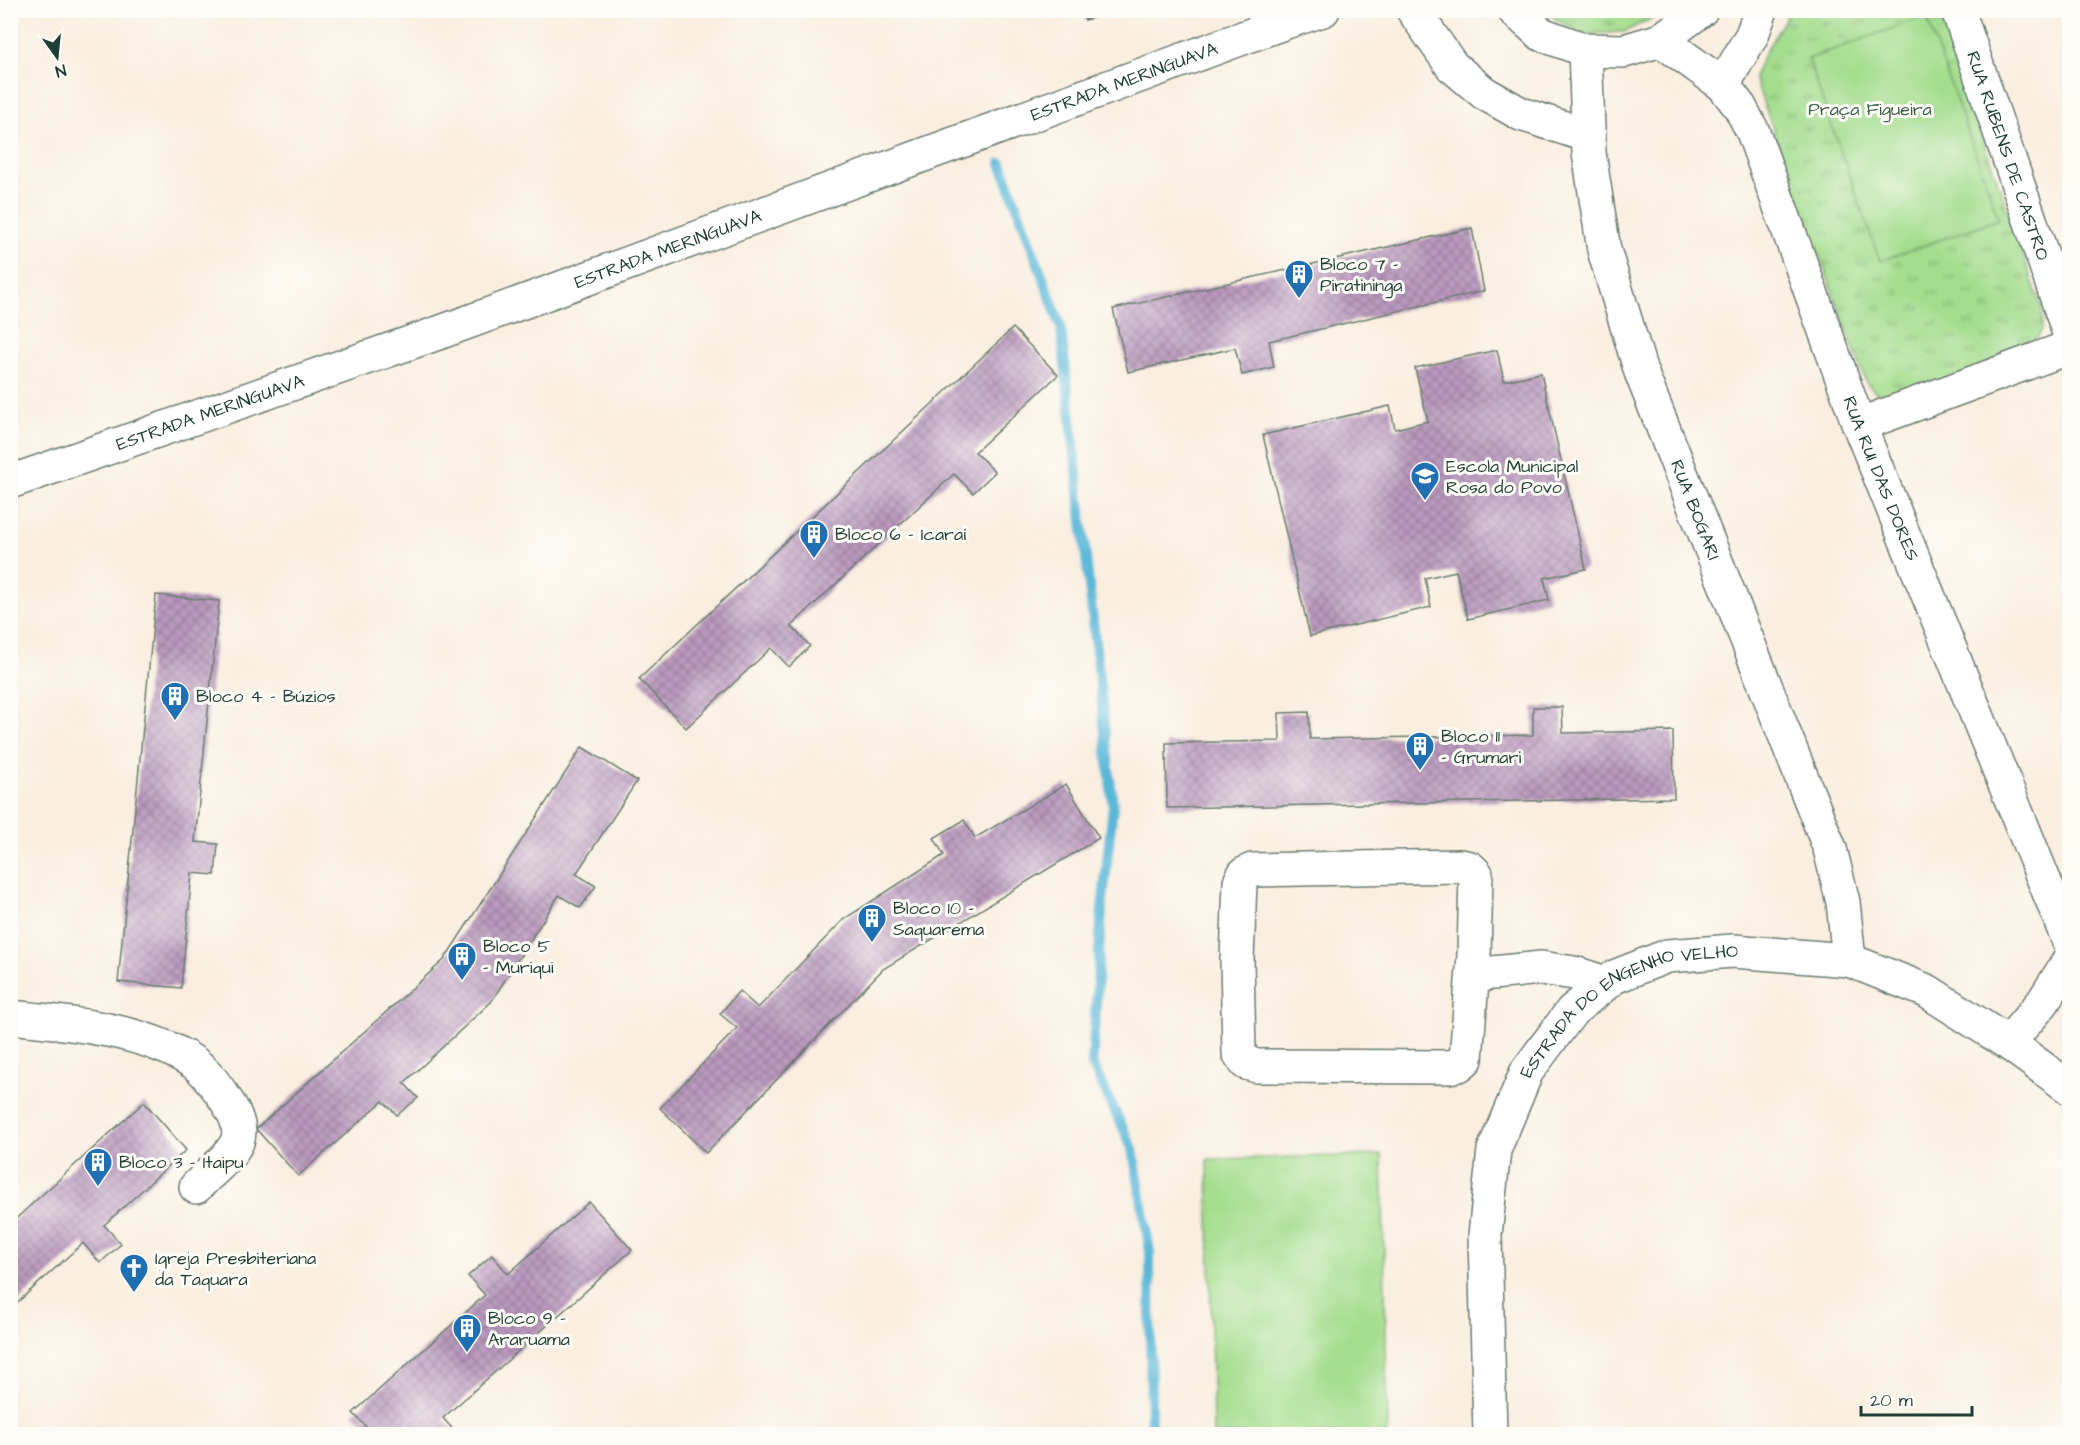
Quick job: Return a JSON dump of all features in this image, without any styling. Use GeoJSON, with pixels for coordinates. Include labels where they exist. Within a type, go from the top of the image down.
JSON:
{"type":"FeatureCollection","features":[{"type":"Feature","properties":{"kind":"street","name":"ESTRADA MERINGUAVA"},"geometry":{"type":"LineString","coordinates":[[10,482],[463,324],[1323,10]]}},
{"type":"Feature","properties":{"kind":"street"},"geometry":{"type":"LineString","coordinates":[[1413,10],[1452,66],[1484,93],[1521,114],[1589,136]]}},
{"type":"Feature","properties":{"kind":"street"},"geometry":{"type":"LineString","coordinates":[[1514,10],[1541,34],[1585,50],[1624,51],[1661,40],[1701,10]]}},
{"type":"Feature","properties":{"kind":"street"},"geometry":{"type":"LineString","coordinates":[[1723,84],[1752,35],[1761,10]]}},
{"type":"Feature","properties":{"kind":"street","name":"RUA RUBENS DE CASTRO"},"geometry":{"type":"LineString","coordinates":[[1958,10],[2070,336]]}},
{"type":"Feature","properties":{"kind":"street","name":"RUA RUI DAS DORES"},"geometry":{"type":"LineString","coordinates":[[1661,40],[1723,84],[1740,107],[1753,132],[1859,425],[2070,944]]}},
{"type":"Feature","properties":{"kind":"street","name":"RUA BOGARI"},"geometry":{"type":"LineString","coordinates":[[1585,50],[1589,153],[1604,250],[1641,372],[1830,849],[1842,902],[1849,960]]}},
{"type":"Feature","properties":{"kind":"street"},"geometry":{"type":"LineString","coordinates":[[1859,425],[2070,347]]}},
{"type":"Feature","properties":{"kind":"street"},"geometry":{"type":"LineString","coordinates":[[1460,866],[1470,868],[1476,874],[1473,975],[1466,1059],[1459,1065],[1448,1067],[1257,1066],[1246,1063],[1239,1053],[1237,959],[1240,882],[1244,874],[1252,870],[1460,866]]}},
{"type":"Feature","properties":{"kind":"street","name":"ESTRADA DO ENGENHO VELHO"},"geometry":{"type":"LineString","coordinates":[[1490,1434],[1485,1235],[1494,1150],[1527,1071],[1572,1011],[1614,977],[1667,956],[1733,951],[1849,960],[1928,991],[2008,1043],[2070,1088]]}},
{"type":"Feature","properties":{"kind":"street"},"geometry":{"type":"LineString","coordinates":[[2008,1043],[2043,1002],[2070,959]]}},
{"type":"Feature","properties":{"kind":"street"},"geometry":{"type":"LineString","coordinates":[[1473,975],[1541,968],[1574,973],[1605,983]]}},
{"type":"Feature","properties":{"kind":"street"},"geometry":{"type":"LineString","coordinates":[[10,1017],[87,1026],[155,1043],[194,1062],[218,1087],[234,1112],[239,1128],[237,1141],[230,1152],[196,1186]]}},
{"type":"Feature","properties":{"kind":"green space"},"geometry":{"type":"Polygon","coordinates":[[[1545,11],[1667,11],[1624,32],[1583,34],[1545,11]]]}},
{"type":"Feature","properties":{"kind":"green space","name":"Praça Figueira"},"geometry":{"type":"Polygon","coordinates":[[[1790,11],[1938,11],[2042,309],[2042,330],[2028,352],[1897,398],[1878,395],[1866,382],[1754,77],[1764,54],[1790,11]]]}},
{"type":"Feature","properties":{"kind":"green space"},"geometry":{"type":"Polygon","coordinates":[[[1926,16],[1999,219],[1880,261],[1808,59],[1926,16]]]}},
{"type":"Feature","properties":{"kind":"green space"},"geometry":{"type":"Polygon","coordinates":[[[1382,1155],[1388,1434],[1213,1434],[1208,1159],[1382,1155]]]}},
{"type":"Feature","properties":{"kind":"building"},"geometry":{"type":"Polygon","coordinates":[[[1079,10],[1115,10],[1115,11],[1085,20],[1079,10]]]}},
{"type":"Feature","properties":{"kind":"building","name":"Bloco 7 - Piratininga"},"geometry":{"type":"Polygon","coordinates":[[[1472,228],[1484,291],[1269,341],[1274,367],[1242,375],[1235,348],[1128,372],[1113,309],[1472,228]]]}},
{"type":"Feature","properties":{"kind":"building","name":"Bloco 6 - Icaraí"},"geometry":{"type":"Polygon","coordinates":[[[1013,328],[1058,375],[975,452],[995,472],[973,493],[954,474],[791,626],[810,646],[789,667],[771,648],[686,728],[639,679],[1013,328]]]}},
{"type":"Feature","properties":{"kind":"building","name":"Escola Municipal Rosa do Povo"},"geometry":{"type":"Polygon","coordinates":[[[1497,350],[1504,381],[1541,373],[1586,569],[1544,578],[1549,600],[1468,619],[1456,571],[1425,578],[1431,607],[1310,636],[1263,435],[1390,406],[1395,429],[1428,421],[1415,368],[1497,350]]]}},
{"type":"Feature","properties":{"kind":"building","name":"Bloco 4 - Búzios"},"geometry":{"type":"Polygon","coordinates":[[[156,595],[219,601],[195,842],[218,844],[215,875],[192,873],[181,988],[118,982],[156,595]]]}},
{"type":"Feature","properties":{"kind":"building","name":"Bloco 11 - Grumari"},"geometry":{"type":"Polygon","coordinates":[[[1533,707],[1562,707],[1563,733],[1673,731],[1674,798],[1167,808],[1166,743],[1280,741],[1279,713],[1309,712],[1310,739],[1533,735],[1533,707]]]}},
{"type":"Feature","properties":{"kind":"building","name":"Bloco 5 - Muriqui"},"geometry":{"type":"Polygon","coordinates":[[[582,747],[637,781],[576,874],[596,886],[580,908],[559,895],[491,1002],[404,1083],[418,1098],[397,1115],[383,1101],[298,1176],[256,1129],[444,960],[582,747]]]}},
{"type":"Feature","properties":{"kind":"building","name":"Bloco 10 - Saquarema"},"geometry":{"type":"Polygon","coordinates":[[[1066,784],[1099,838],[883,969],[706,1153],[660,1108],[737,1028],[720,1014],[739,991],[758,1008],[844,919],[944,855],[934,838],[964,820],[975,838],[1066,784]]]}},
{"type":"Feature","properties":{"kind":"building","name":"Bloco 3 - Itaipu"},"geometry":{"type":"Polygon","coordinates":[[[144,1102],[186,1150],[104,1225],[121,1244],[100,1263],[83,1243],[10,1309],[10,1224],[144,1102]]]}},
{"type":"Feature","properties":{"kind":"building","name":"Bloco 9 - Araruama"},"geometry":{"type":"Polygon","coordinates":[[[589,1202],[632,1250],[443,1418],[457,1434],[373,1434],[353,1413],[485,1295],[468,1276],[492,1255],[508,1274],[589,1202]]]}},
{"type":"Feature","properties":{"kind":"waterway"},"geometry":{"type":"LineString","coordinates":[[1001,163],[1061,327],[1113,806],[1102,909],[1092,1064],[1133,1149],[1150,1252],[1151,1434]]}},
{"type":"Feature","properties":{"kind":"place","name":"Bloco 7 - Piratininga"},"geometry":{"type":"Point","coordinates":[1299,300]}},
{"type":"Feature","properties":{"kind":"place","name":"Escola Municipal Rosa do Povo"},"geometry":{"type":"Point","coordinates":[1425,502]}},
{"type":"Feature","properties":{"kind":"place","name":"Bloco 6 - Icaraí"},"geometry":{"type":"Point","coordinates":[814,560]}},
{"type":"Feature","properties":{"kind":"place","name":"Bloco 4 - Búzios"},"geometry":{"type":"Point","coordinates":[175,722]}},
{"type":"Feature","properties":{"kind":"place","name":"Bloco 11 - Grumari"},"geometry":{"type":"Point","coordinates":[1420,772]}},
{"type":"Feature","properties":{"kind":"place","name":"Bloco 10 - Saquarema"},"geometry":{"type":"Point","coordinates":[872,944]}},
{"type":"Feature","properties":{"kind":"place","name":"Bloco 5 - Muriqui"},"geometry":{"type":"Point","coordinates":[462,982]}},
{"type":"Feature","properties":{"kind":"place","name":"Bloco 3 - Itaipu"},"geometry":{"type":"Point","coordinates":[98,1188]}},
{"type":"Feature","properties":{"kind":"place","name":"Igreja Presbiteriana da Taquara"},"geometry":{"type":"Point","coordinates":[134,1294]}},
{"type":"Feature","properties":{"kind":"place","name":"Bloco 9 - Araruama"},"geometry":{"type":"Point","coordinates":[467,1354]}}]}
